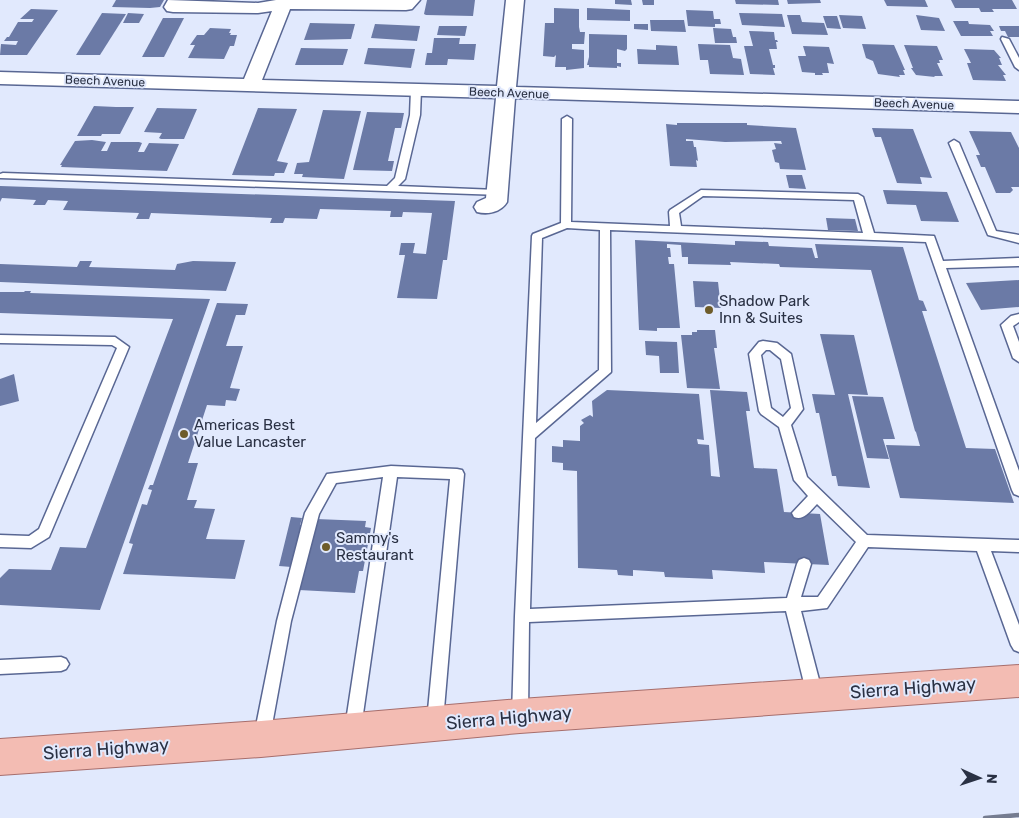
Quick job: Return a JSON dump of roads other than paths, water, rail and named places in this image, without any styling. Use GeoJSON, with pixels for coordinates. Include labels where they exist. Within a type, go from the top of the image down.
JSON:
{"type":"FeatureCollection","features":[{"type":"Feature","properties":{"kind":"main road","name":"Sierra Highway"},"geometry":{"type":"LineString","coordinates":[[0,757],[261,738],[520,716],[1019,681]]}},
{"type":"Feature","properties":{"kind":"street"},"geometry":{"type":"LineString","coordinates":[[177,0],[173,7],[258,8],[283,4],[406,5],[411,0]]}},
{"type":"Feature","properties":{"kind":"street"},"geometry":{"type":"LineString","coordinates":[[491,200],[506,92],[515,0]]}},
{"type":"Feature","properties":{"kind":"street"},"geometry":{"type":"LineString","coordinates":[[251,85],[283,4]]}},
{"type":"Feature","properties":{"kind":"street","name":"Beech Avenue"},"geometry":{"type":"LineString","coordinates":[[0,78],[1019,107]]}},
{"type":"Feature","properties":{"kind":"lane"},"geometry":{"type":"LineString","coordinates":[[1004,39],[1019,66]]}},
{"type":"Feature","properties":{"kind":"lane"},"geometry":{"type":"LineString","coordinates":[[391,188],[400,179],[415,115],[416,90]]}},
{"type":"Feature","properties":{"kind":"lane"},"geometry":{"type":"LineString","coordinates":[[566,225],[567,119]]}},
{"type":"Feature","properties":{"kind":"lane"},"geometry":{"type":"LineString","coordinates":[[954,143],[992,233],[1019,239]]}},
{"type":"Feature","properties":{"kind":"lane"},"geometry":{"type":"LineString","coordinates":[[3,176],[391,188],[491,200]]}},
{"type":"Feature","properties":{"kind":"lane"},"geometry":{"type":"LineString","coordinates":[[676,230],[674,212],[701,193],[858,197],[870,237]]}},
{"type":"Feature","properties":{"kind":"lane"},"geometry":{"type":"LineString","coordinates":[[520,716],[522,616],[537,236],[566,225],[930,239],[1019,490]]}},
{"type":"Feature","properties":{"kind":"lane"},"geometry":{"type":"LineString","coordinates":[[529,436],[605,372],[605,227]]}},
{"type":"Feature","properties":{"kind":"lane"},"geometry":{"type":"LineString","coordinates":[[940,265],[1019,262]]}},
{"type":"Feature","properties":{"kind":"lane"},"geometry":{"type":"LineString","coordinates":[[1019,318],[1015,318],[1007,325],[1019,358]]}},
{"type":"Feature","properties":{"kind":"lane"},"geometry":{"type":"LineString","coordinates":[[0,339],[115,341],[123,347],[44,533],[31,542],[0,541]]}},
{"type":"Feature","properties":{"kind":"lane"},"geometry":{"type":"LineString","coordinates":[[784,424],[797,410],[787,357],[773,346],[764,345],[755,354],[765,411],[784,424],[802,480],[864,541],[1019,546]]}},
{"type":"Feature","properties":{"kind":"lane"},"geometry":{"type":"LineString","coordinates":[[261,738],[284,621],[312,513],[332,478],[391,471],[457,474],[435,724]]}},
{"type":"Feature","properties":{"kind":"lane"},"geometry":{"type":"LineString","coordinates":[[352,730],[391,471]]}},
{"type":"Feature","properties":{"kind":"lane"},"geometry":{"type":"LineString","coordinates":[[800,513],[817,496]]}},
{"type":"Feature","properties":{"kind":"lane"},"geometry":{"type":"LineString","coordinates":[[522,616],[822,603],[864,541]]}},
{"type":"Feature","properties":{"kind":"lane"},"geometry":{"type":"LineString","coordinates":[[982,545],[1019,645]]}},
{"type":"Feature","properties":{"kind":"lane"},"geometry":{"type":"LineString","coordinates":[[804,564],[792,604],[815,695]]}},
{"type":"Feature","properties":{"kind":"lane"},"geometry":{"type":"LineString","coordinates":[[0,667],[62,664]]}},
{"type":"Feature","properties":{"kind":"railway"},"geometry":{"type":"LineString","coordinates":[[985,818],[1019,815]]}},
{"type":"Feature","properties":{"kind":"place","name":"Shadow Park Inn & Suites"},"geometry":{"type":"Point","coordinates":[709,310]}},
{"type":"Feature","properties":{"kind":"place","name":"Americas Best Value Lancaster"},"geometry":{"type":"Point","coordinates":[184,434]}},
{"type":"Feature","properties":{"kind":"place","name":"Sammy's Restaurant"},"geometry":{"type":"Point","coordinates":[326,547]}}]}
